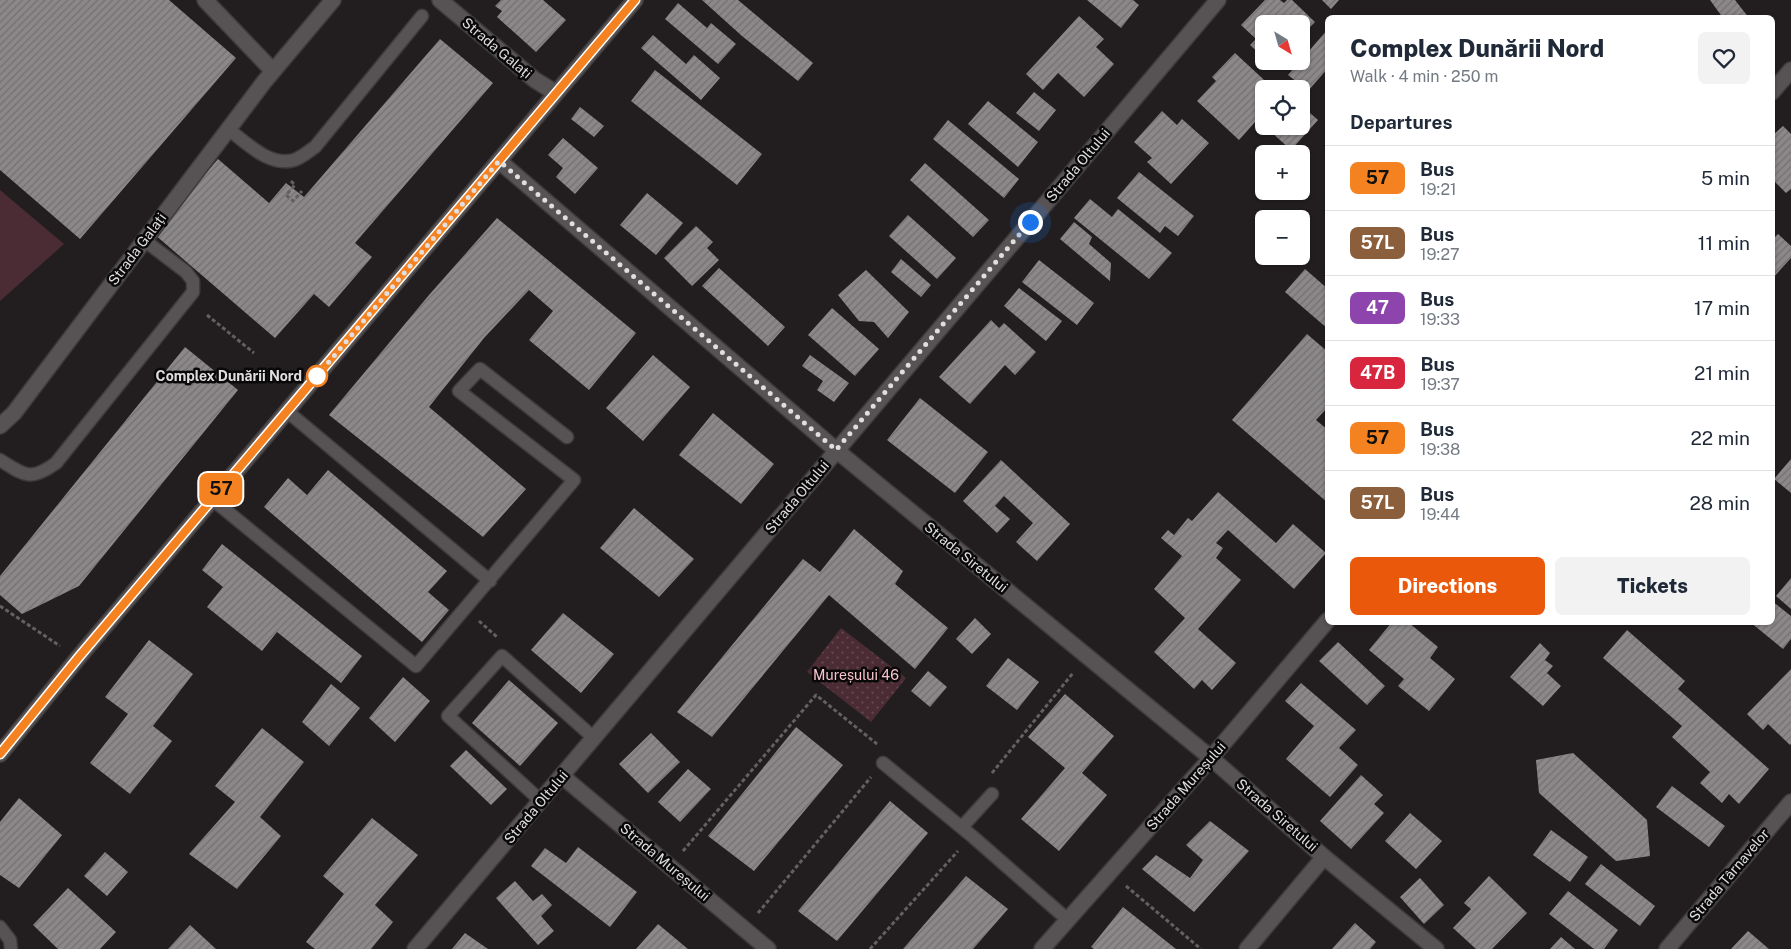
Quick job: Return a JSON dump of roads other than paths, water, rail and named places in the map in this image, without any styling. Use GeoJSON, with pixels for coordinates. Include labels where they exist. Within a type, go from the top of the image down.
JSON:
{"type":"FeatureCollection","features":[{"type":"Feature","properties":{"kind":"street"},"geometry":{"type":"LineString","coordinates":[[205,0],[273,71]]}},
{"type":"Feature","properties":{"kind":"street","name":"Strada Galați"},"geometry":{"type":"LineString","coordinates":[[0,426],[14,413],[273,71],[333,0]]}},
{"type":"Feature","properties":{"kind":"street","name":"Strada Galați"},"geometry":{"type":"LineString","coordinates":[[440,0],[535,80],[556,93]]}},
{"type":"Feature","properties":{"kind":"street"},"geometry":{"type":"LineString","coordinates":[[0,754],[78,658],[635,0]]}},
{"type":"Feature","properties":{"kind":"street","name":"Strada Oltului"},"geometry":{"type":"LineString","coordinates":[[415,949],[1218,0]]}},
{"type":"Feature","properties":{"kind":"street"},"geometry":{"type":"LineString","coordinates":[[1775,89],[1791,70]]}},
{"type":"Feature","properties":{"kind":"street","name":"Strada Siretului"},"geometry":{"type":"LineString","coordinates":[[499,161],[836,450],[1211,758],[1324,856],[1436,949]]}},
{"type":"Feature","properties":{"kind":"street","name":"Strada Mureșului"},"geometry":{"type":"LineString","coordinates":[[1042,949],[1211,758],[1325,624]]}},
{"type":"Feature","properties":{"kind":"street","name":"Strada Mureșului"},"geometry":{"type":"LineString","coordinates":[[562,776],[768,949]]}},
{"type":"Feature","properties":{"kind":"street","name":"Strada Târnavelor"},"geometry":{"type":"LineString","coordinates":[[1668,949],[1791,802]]}},
{"type":"Feature","properties":{"kind":"street"},"geometry":{"type":"LineString","coordinates":[[1247,949],[1324,856]]}},
{"type":"Feature","properties":{"kind":"lane"},"geometry":{"type":"LineString","coordinates":[[228,129],[265,157],[281,162],[296,160],[314,147],[422,16]]}},
{"type":"Feature","properties":{"kind":"lane"},"geometry":{"type":"LineString","coordinates":[[0,460],[32,476],[43,473],[56,463],[193,292],[193,281],[186,272],[144,240]]}},
{"type":"Feature","properties":{"kind":"lane"},"geometry":{"type":"LineString","coordinates":[[212,499],[416,666],[574,480],[459,391],[480,369],[566,437]]}},
{"type":"Feature","properties":{"kind":"lane"},"geometry":{"type":"LineString","coordinates":[[288,412],[490,580]]}},
{"type":"Feature","properties":{"kind":"lane"},"geometry":{"type":"LineString","coordinates":[[541,801],[448,716],[502,656],[594,738]]}},
{"type":"Feature","properties":{"kind":"lane"},"geometry":{"type":"LineString","coordinates":[[883,762],[962,827],[1068,920]]}},
{"type":"Feature","properties":{"kind":"lane"},"geometry":{"type":"LineString","coordinates":[[962,827],[992,794]]}},
{"type":"Feature","properties":{"kind":"lane"},"geometry":{"type":"LineString","coordinates":[[0,927],[10,940],[11,949]]}},
{"type":"Feature","properties":{"kind":"place","name":"Complex Dunării Nord"},"geometry":{"type":"Point","coordinates":[317,376]}},
{"type":"Feature","properties":{"kind":"park label","name":"Mureșului 46"},"geometry":{"type":"Point","coordinates":[856,675]}}]}
